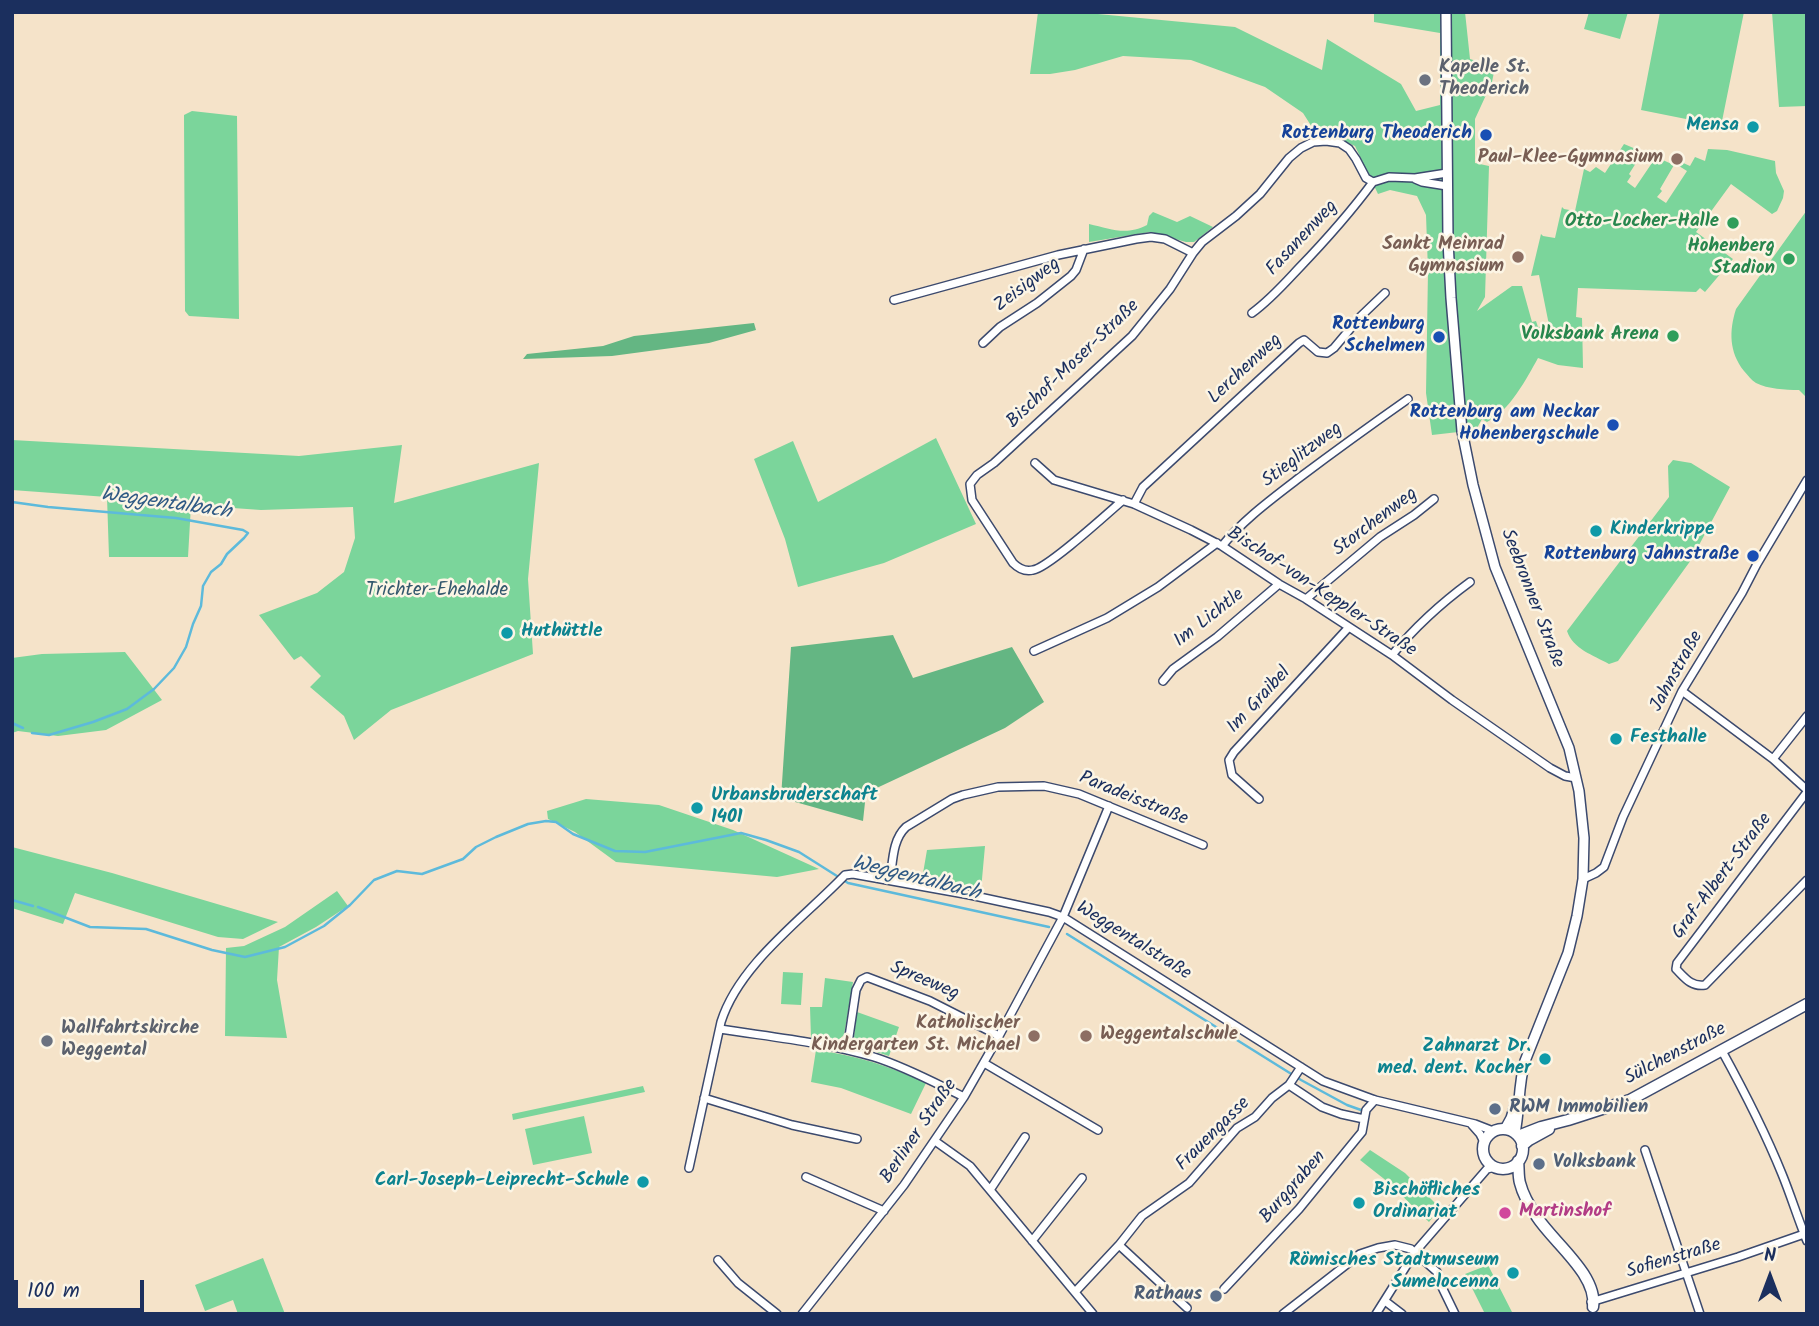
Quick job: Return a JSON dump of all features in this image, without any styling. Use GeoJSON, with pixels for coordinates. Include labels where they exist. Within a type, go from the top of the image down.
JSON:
{"type":"FeatureCollection","features":[{"type":"Feature","properties":{"kind":"main road","name":"Sülchenstraße"},"geometry":{"type":"LineString","coordinates":[[1515,1136],[1630,1100],[1807,1004]]}},
{"type":"Feature","properties":{"kind":"main road"},"geometry":{"type":"LineString","coordinates":[[1519,1180],[1508,1168],[1490,1166],[1483,1154],[1484,1142],[1493,1131],[1515,1136],[1522,1151],[1518,1161],[1522,1191],[1537,1217],[1588,1280],[1593,1306]]}},
{"type":"Feature","properties":{"kind":"main road"},"geometry":{"type":"LineString","coordinates":[[1508,1168],[1518,1161]]}},
{"type":"Feature","properties":{"kind":"street","name":"Seebronner Straße"},"geometry":{"type":"LineString","coordinates":[[1446,12],[1450,285],[1459,413],[1468,466],[1495,567],[1564,732],[1576,778],[1584,838],[1583,878],[1577,916],[1568,953],[1521,1075],[1511,1118],[1515,1136]]}},
{"type":"Feature","properties":{"kind":"street","name":"Bischof-Moser-Straße"},"geometry":{"type":"LineString","coordinates":[[1123,500],[1095,526],[1052,559],[1030,571],[1019,569],[1013,564],[972,500],[970,484],[1132,336],[1170,289],[1202,242],[1260,194],[1289,158],[1301,148],[1313,142],[1340,144],[1349,149],[1366,178],[1373,182]]}},
{"type":"Feature","properties":{"kind":"street"},"geometry":{"type":"LineString","coordinates":[[1373,182],[1389,177],[1415,178],[1447,173]]}},
{"type":"Feature","properties":{"kind":"street"},"geometry":{"type":"LineString","coordinates":[[1415,178],[1422,182],[1447,186]]}},
{"type":"Feature","properties":{"kind":"street","name":"Fasanenweg"},"geometry":{"type":"LineString","coordinates":[[1252,313],[1266,303],[1308,259],[1373,182]]}},
{"type":"Feature","properties":{"kind":"street"},"geometry":{"type":"LineString","coordinates":[[894,300],[1084,249],[1151,237],[1165,239],[1193,253]]}},
{"type":"Feature","properties":{"kind":"street","name":"Zeisigweg"},"geometry":{"type":"LineString","coordinates":[[984,344],[1000,327],[1071,276],[1084,249]]}},
{"type":"Feature","properties":{"kind":"street","name":"Lerchenweg"},"geometry":{"type":"LineString","coordinates":[[1134,504],[1143,487],[1298,343],[1304,340],[1318,352],[1327,353],[1385,293]]}},
{"type":"Feature","properties":{"kind":"street","name":"Stieglitzweg"},"geometry":{"type":"LineString","coordinates":[[1034,651],[1107,618],[1158,587],[1220,545],[1261,507],[1408,399]]}},
{"type":"Feature","properties":{"kind":"street","name":"Bischof-von-Keppler-Straße"},"geometry":{"type":"LineString","coordinates":[[1035,463],[1054,480],[1134,504],[1220,545],[1392,655],[1539,761],[1565,776],[1576,778]]}},
{"type":"Feature","properties":{"kind":"street","name":"Jahnstraße"},"geometry":{"type":"LineString","coordinates":[[1583,878],[1596,873],[1604,866],[1623,817],[1682,691],[1807,480]]}},
{"type":"Feature","properties":{"kind":"street","name":"Storchenweg"},"geometry":{"type":"LineString","coordinates":[[1306,599],[1380,537],[1434,499]]}},
{"type":"Feature","properties":{"kind":"street"},"geometry":{"type":"LineString","coordinates":[[1392,655],[1425,619],[1470,582]]}},
{"type":"Feature","properties":{"kind":"street","name":"Im Lichtle"},"geometry":{"type":"LineString","coordinates":[[1163,681],[1173,668],[1217,637],[1279,584]]}},
{"type":"Feature","properties":{"kind":"street","name":"Im Graibel"},"geometry":{"type":"LineString","coordinates":[[1259,799],[1232,775],[1229,760],[1349,627]]}},
{"type":"Feature","properties":{"kind":"street"},"geometry":{"type":"LineString","coordinates":[[1682,691],[1773,759],[1807,791]]}},
{"type":"Feature","properties":{"kind":"street"},"geometry":{"type":"LineString","coordinates":[[1773,759],[1807,716]]}},
{"type":"Feature","properties":{"kind":"street","name":"Paradeisstraße"},"geometry":{"type":"LineString","coordinates":[[890,880],[896,843],[901,831],[952,799],[998,787],[1044,786],[1069,790],[1203,845]]}},
{"type":"Feature","properties":{"kind":"street","name":"Graf-Albert-Straße"},"geometry":{"type":"LineString","coordinates":[[1807,791],[1678,962],[1676,969],[1686,980],[1698,986],[1705,985],[1807,880]]}},
{"type":"Feature","properties":{"kind":"street","name":"Berliner Straße"},"geometry":{"type":"LineString","coordinates":[[802,1314],[884,1211],[935,1142],[964,1097],[1063,917],[1110,806]]}},
{"type":"Feature","properties":{"kind":"street","name":"Weggentalstraße"},"geometry":{"type":"LineString","coordinates":[[689,1168],[723,1014],[730,1000],[747,975],[788,930],[845,875],[853,874],[970,895],[1063,917],[1300,1070],[1376,1100],[1493,1131]]}},
{"type":"Feature","properties":{"kind":"street","name":"Spreeweg"},"geometry":{"type":"LineString","coordinates":[[847,1050],[856,990],[861,980],[867,977],[930,1001],[999,1036]]}},
{"type":"Feature","properties":{"kind":"street"},"geometry":{"type":"LineString","coordinates":[[720,1029],[847,1050],[892,1063],[964,1097]]}},
{"type":"Feature","properties":{"kind":"street"},"geometry":{"type":"LineString","coordinates":[[1722,1051],[1783,1175],[1806,1236]]}},
{"type":"Feature","properties":{"kind":"street"},"geometry":{"type":"LineString","coordinates":[[984,1063],[1098,1130]]}},
{"type":"Feature","properties":{"kind":"street","name":"Frauengasse"},"geometry":{"type":"LineString","coordinates":[[1075,1292],[1142,1216],[1189,1183],[1237,1128],[1255,1117],[1300,1070]]}},
{"type":"Feature","properties":{"kind":"street"},"geometry":{"type":"LineString","coordinates":[[1290,1083],[1322,1107],[1364,1119]]}},
{"type":"Feature","properties":{"kind":"street"},"geometry":{"type":"LineString","coordinates":[[704,1098],[792,1125],[857,1139]]}},
{"type":"Feature","properties":{"kind":"street","name":"Burggraben"},"geometry":{"type":"LineString","coordinates":[[1224,1290],[1314,1191],[1362,1132],[1366,1110],[1376,1100]]}},
{"type":"Feature","properties":{"kind":"street"},"geometry":{"type":"LineString","coordinates":[[1469,1123],[1484,1142]]}},
{"type":"Feature","properties":{"kind":"street"},"geometry":{"type":"LineString","coordinates":[[990,1190],[1025,1137]]}},
{"type":"Feature","properties":{"kind":"street"},"geometry":{"type":"LineString","coordinates":[[935,1142],[970,1166],[1093,1314]]}},
{"type":"Feature","properties":{"kind":"street"},"geometry":{"type":"LineString","coordinates":[[1645,1150],[1700,1314]]}},
{"type":"Feature","properties":{"kind":"street"},"geometry":{"type":"LineString","coordinates":[[1376,1314],[1415,1252],[1490,1166]]}},
{"type":"Feature","properties":{"kind":"street"},"geometry":{"type":"LineString","coordinates":[[806,1177],[884,1211]]}},
{"type":"Feature","properties":{"kind":"street"},"geometry":{"type":"LineString","coordinates":[[1032,1241],[1082,1178]]}},
{"type":"Feature","properties":{"kind":"street","name":"Sofienstraße"},"geometry":{"type":"LineString","coordinates":[[1593,1306],[1686,1273],[1806,1236]]}},
{"type":"Feature","properties":{"kind":"street"},"geometry":{"type":"LineString","coordinates":[[1119,1245],[1187,1308]]}},
{"type":"Feature","properties":{"kind":"street"},"geometry":{"type":"LineString","coordinates":[[1283,1314],[1360,1254],[1388,1246],[1405,1247],[1415,1252],[1437,1272],[1455,1314]]}},
{"type":"Feature","properties":{"kind":"street"},"geometry":{"type":"LineString","coordinates":[[718,1260],[738,1283],[777,1314]]}},
{"type":"Feature","properties":{"kind":"street"},"geometry":{"type":"LineString","coordinates":[[1385,1301],[1402,1314]]}},
{"type":"Feature","properties":{"kind":"green space"},"geometry":{"type":"Polygon","coordinates":[[[1038,12],[1095,12],[1235,27],[1322,70],[1327,39],[1401,84],[1416,111],[1440,105],[1440,33],[1374,22],[1374,12],[1465,12],[1470,59],[1495,67],[1492,82],[1475,119],[1475,163],[1489,166],[1485,297],[1477,311],[1512,286],[1522,286],[1532,322],[1536,321],[1538,327],[1549,325],[1539,275],[1531,276],[1541,234],[1555,238],[1562,207],[1575,211],[1584,169],[1590,172],[1596,167],[1605,173],[1624,144],[1643,152],[1627,182],[1635,188],[1656,157],[1674,165],[1657,197],[1666,203],[1687,171],[1679,166],[1681,162],[1690,166],[1695,157],[1705,161],[1708,149],[1727,150],[1775,161],[1776,173],[1784,191],[1783,198],[1777,211],[1772,214],[1731,184],[1696,232],[1733,259],[1705,292],[1700,288],[1696,292],[1578,288],[1576,317],[1582,318],[1583,368],[1558,365],[1538,358],[1517,394],[1495,417],[1487,422],[1482,419],[1476,430],[1432,435],[1426,393],[1426,215],[1417,196],[1390,190],[1378,194],[1355,146],[1337,138],[1317,135],[1303,113],[1265,87],[1191,60],[1123,56],[1075,70],[1030,74],[1038,12]]]}},
{"type":"Feature","properties":{"kind":"green space"},"geometry":{"type":"Polygon","coordinates":[[[1589,12],[1628,12],[1620,39],[1584,29],[1589,12]]]}},
{"type":"Feature","properties":{"kind":"green space"},"geometry":{"type":"Polygon","coordinates":[[[1660,12],[1744,12],[1721,126],[1641,110],[1660,12]]]}},
{"type":"Feature","properties":{"kind":"green space"},"geometry":{"type":"Polygon","coordinates":[[[1772,12],[1807,12],[1807,106],[1779,107],[1772,12]]]}},
{"type":"Feature","properties":{"kind":"green space"},"geometry":{"type":"Polygon","coordinates":[[[192,111],[237,116],[239,319],[189,316],[185,311],[184,115],[192,111]]]}},
{"type":"Feature","properties":{"kind":"green space","name":"Hohenberg Stadion"},"geometry":{"type":"Polygon","coordinates":[[[1807,210],[1807,398],[1799,390],[1771,388],[1756,383],[1744,371],[1735,356],[1732,325],[1736,309],[1807,210]]]}},
{"type":"Feature","properties":{"kind":"green space"},"geometry":{"type":"Polygon","coordinates":[[[1153,212],[1177,222],[1190,216],[1213,227],[1194,242],[1150,232],[1089,242],[1089,224],[1132,230],[1147,225],[1153,212]]]}},
{"type":"Feature","properties":{"kind":"green space"},"geometry":{"type":"Polygon","coordinates":[[[754,323],[756,330],[709,343],[612,356],[523,359],[527,354],[603,346],[634,336],[754,323]]]}},
{"type":"Feature","properties":{"kind":"green space"},"geometry":{"type":"Polygon","coordinates":[[[936,438],[976,524],[884,563],[798,587],[785,539],[754,459],[793,441],[818,502],[936,438]]]}},
{"type":"Feature","properties":{"kind":"green space","name":"Trichter-Ehehalde"},"geometry":{"type":"Polygon","coordinates":[[[12,440],[299,456],[402,445],[394,503],[539,463],[528,579],[533,654],[391,710],[354,740],[344,716],[310,687],[321,676],[301,656],[294,660],[259,615],[317,593],[344,572],[355,538],[353,507],[261,510],[191,505],[188,557],[109,557],[107,497],[12,490],[12,440]]]}},
{"type":"Feature","properties":{"kind":"green space"},"geometry":{"type":"Polygon","coordinates":[[[1673,460],[1691,463],[1730,487],[1691,560],[1618,661],[1609,664],[1579,647],[1567,631],[1669,497],[1668,466],[1673,460]]]}},
{"type":"Feature","properties":{"kind":"green space"},"geometry":{"type":"Polygon","coordinates":[[[893,635],[913,678],[1012,647],[1044,702],[1005,728],[866,793],[863,821],[781,798],[791,647],[893,635]]]}},
{"type":"Feature","properties":{"kind":"green space"},"geometry":{"type":"Polygon","coordinates":[[[125,652],[162,700],[106,730],[58,736],[18,731],[12,733],[12,658],[42,654],[125,652]]]}},
{"type":"Feature","properties":{"kind":"green space"},"geometry":{"type":"Polygon","coordinates":[[[586,799],[659,805],[733,830],[819,869],[777,877],[616,862],[575,832],[548,819],[547,811],[586,799]]]}},
{"type":"Feature","properties":{"kind":"green space"},"geometry":{"type":"Polygon","coordinates":[[[985,846],[981,890],[922,879],[927,850],[985,846]]]}},
{"type":"Feature","properties":{"kind":"green space"},"geometry":{"type":"Polygon","coordinates":[[[12,847],[112,873],[278,922],[243,939],[218,937],[75,893],[63,924],[12,908],[12,847]]]}},
{"type":"Feature","properties":{"kind":"green space"},"geometry":{"type":"Polygon","coordinates":[[[337,891],[348,906],[279,947],[277,980],[287,1038],[225,1036],[226,948],[244,946],[285,927],[337,891]]]}},
{"type":"Feature","properties":{"kind":"green space"},"geometry":{"type":"Polygon","coordinates":[[[783,972],[803,973],[801,1005],[781,1004],[783,972]]]}},
{"type":"Feature","properties":{"kind":"green space"},"geometry":{"type":"Polygon","coordinates":[[[825,978],[853,982],[844,1035],[837,1041],[811,1038],[810,1007],[822,1007],[825,978]]]}},
{"type":"Feature","properties":{"kind":"green space"},"geometry":{"type":"Polygon","coordinates":[[[857,1012],[899,1027],[889,1056],[855,1045],[857,1012]]]}},
{"type":"Feature","properties":{"kind":"green space"},"geometry":{"type":"Polygon","coordinates":[[[816,1050],[872,1062],[926,1083],[911,1114],[841,1088],[811,1082],[816,1050]]]}},
{"type":"Feature","properties":{"kind":"green space"},"geometry":{"type":"Polygon","coordinates":[[[643,1086],[645,1092],[513,1120],[512,1114],[643,1086]]]}},
{"type":"Feature","properties":{"kind":"green space"},"geometry":{"type":"Polygon","coordinates":[[[584,1116],[592,1153],[533,1165],[525,1129],[584,1116]]]}},
{"type":"Feature","properties":{"kind":"green space"},"geometry":{"type":"Polygon","coordinates":[[[1370,1150],[1405,1173],[1440,1208],[1429,1222],[1388,1182],[1360,1160],[1370,1150]]]}},
{"type":"Feature","properties":{"kind":"green space"},"geometry":{"type":"Polygon","coordinates":[[[263,1258],[285,1314],[238,1314],[233,1300],[205,1311],[195,1285],[263,1258]]]}},
{"type":"Feature","properties":{"kind":"green space"},"geometry":{"type":"Polygon","coordinates":[[[1488,1265],[1513,1314],[1485,1314],[1465,1274],[1488,1265]]]}},
{"type":"Feature","properties":{"kind":"waterway","name":"Weggentalbach"},"geometry":{"type":"LineString","coordinates":[[12,502],[176,518],[248,533],[211,572],[203,586],[201,606],[186,647],[174,668],[154,689],[127,709],[93,722],[49,735],[32,733]]}},
{"type":"Feature","properties":{"kind":"waterway","name":"Weggentalbach"},"geometry":{"type":"LineString","coordinates":[[12,723],[23,728]]}},
{"type":"Feature","properties":{"kind":"waterway","name":"Weggentalbach"},"geometry":{"type":"LineString","coordinates":[[38,907],[90,927],[146,929],[212,950],[245,957],[285,947],[324,926],[350,905],[374,880],[397,871],[422,874],[463,859],[476,847],[496,837],[528,824],[546,821],[556,822],[573,834],[615,851],[645,852],[741,833],[799,852],[848,883],[1049,927]]}},
{"type":"Feature","properties":{"kind":"waterway","name":"Weggentalbach"},"geometry":{"type":"LineString","coordinates":[[12,900],[33,906]]}},
{"type":"Feature","properties":{"kind":"waterway","name":"Weggentalbach"},"geometry":{"type":"LineString","coordinates":[[1067,934],[1301,1080],[1361,1110]]}},
{"type":"Feature","properties":{"kind":"place","name":"Kapelle St. Theoderich"},"geometry":{"type":"Point","coordinates":[1425,80]}},
{"type":"Feature","properties":{"kind":"place","name":"Mensa"},"geometry":{"type":"Point","coordinates":[1753,127]}},
{"type":"Feature","properties":{"kind":"place","name":"Rottenburg Theoderich"},"geometry":{"type":"Point","coordinates":[1486,135]}},
{"type":"Feature","properties":{"kind":"place","name":"Paul-Klee-Gymnasium"},"geometry":{"type":"Point","coordinates":[1677,159]}},
{"type":"Feature","properties":{"kind":"place","name":"Otto-Locher-Halle"},"geometry":{"type":"Point","coordinates":[1733,223]}},
{"type":"Feature","properties":{"kind":"place","name":"Sankt Meinrad Gymnasium"},"geometry":{"type":"Point","coordinates":[1518,257]}},
{"type":"Feature","properties":{"kind":"place","name":"Hohenberg Stadion"},"geometry":{"type":"Point","coordinates":[1789,259]}},
{"type":"Feature","properties":{"kind":"place","name":"Volksbank Arena"},"geometry":{"type":"Point","coordinates":[1673,336]}},
{"type":"Feature","properties":{"kind":"place","name":"Rottenburg Schelmen"},"geometry":{"type":"Point","coordinates":[1439,337]}},
{"type":"Feature","properties":{"kind":"place","name":"Rottenburg am Neckar Hohenbergschule"},"geometry":{"type":"Point","coordinates":[1613,425]}},
{"type":"Feature","properties":{"kind":"place","name":"Kinderkrippe"},"geometry":{"type":"Point","coordinates":[1596,531]}},
{"type":"Feature","properties":{"kind":"place","name":"Rottenburg Jahnstraße"},"geometry":{"type":"Point","coordinates":[1753,556]}},
{"type":"Feature","properties":{"kind":"place","name":"Huthüttle"},"geometry":{"type":"Point","coordinates":[507,633]}},
{"type":"Feature","properties":{"kind":"place","name":"Festhalle"},"geometry":{"type":"Point","coordinates":[1616,739]}},
{"type":"Feature","properties":{"kind":"place","name":"Urbansbruderschaft 1401"},"geometry":{"type":"Point","coordinates":[697,808]}},
{"type":"Feature","properties":{"kind":"place","name":"Katholischer Kindergarten St. Michael"},"geometry":{"type":"Point","coordinates":[1034,1036]}},
{"type":"Feature","properties":{"kind":"place","name":"Weggentalschule"},"geometry":{"type":"Point","coordinates":[1086,1036]}},
{"type":"Feature","properties":{"kind":"place","name":"Wallfahrtskirche Weggental"},"geometry":{"type":"Point","coordinates":[47,1041]}},
{"type":"Feature","properties":{"kind":"place","name":"Zahnarzt Dr. med. dent. Kocher"},"geometry":{"type":"Point","coordinates":[1545,1059]}},
{"type":"Feature","properties":{"kind":"place","name":"RWM Immobilien"},"geometry":{"type":"Point","coordinates":[1495,1109]}},
{"type":"Feature","properties":{"kind":"place","name":"Volksbank"},"geometry":{"type":"Point","coordinates":[1539,1164]}},
{"type":"Feature","properties":{"kind":"place","name":"Carl-Joseph-Leiprecht-Schule"},"geometry":{"type":"Point","coordinates":[643,1182]}},
{"type":"Feature","properties":{"kind":"place","name":"Bischöfliches Ordinariat"},"geometry":{"type":"Point","coordinates":[1359,1203]}},
{"type":"Feature","properties":{"kind":"place","name":"Martinshof"},"geometry":{"type":"Point","coordinates":[1505,1213]}},
{"type":"Feature","properties":{"kind":"place","name":"Römisches Stadtmuseum Sumelocenna"},"geometry":{"type":"Point","coordinates":[1513,1273]}},
{"type":"Feature","properties":{"kind":"place","name":"Rathaus"},"geometry":{"type":"Point","coordinates":[1216,1296]}}]}
